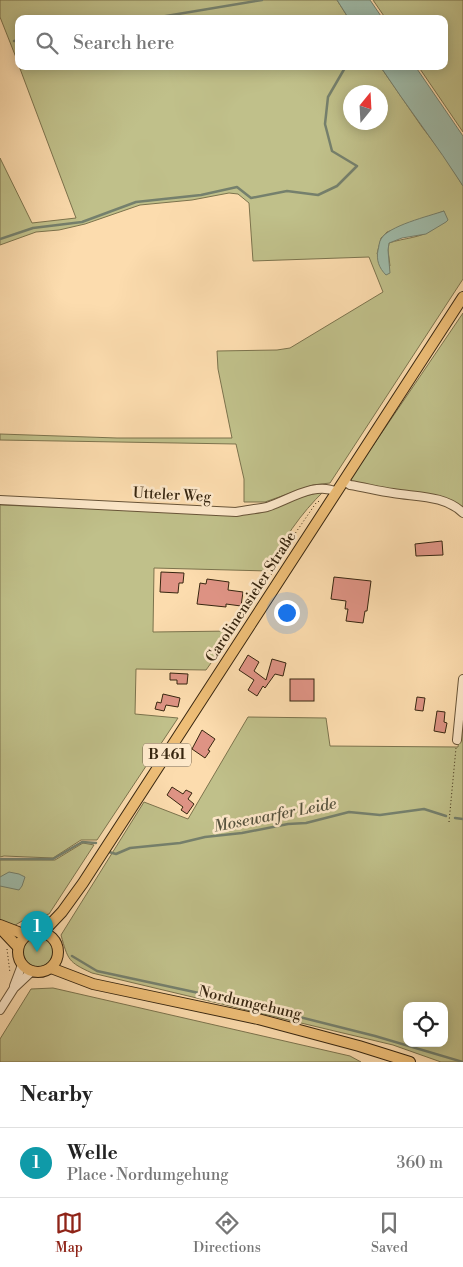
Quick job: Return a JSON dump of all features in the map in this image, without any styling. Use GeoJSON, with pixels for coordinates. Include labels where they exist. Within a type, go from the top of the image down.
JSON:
{"type":"FeatureCollection","features":[{"type":"Feature","properties":{"kind":"main road","name":"Carolinensieler Straße"},"geometry":{"type":"LineString","coordinates":[[43,932],[62,912],[83,883],[463,297]]}},
{"type":"Feature","properties":{"kind":"main road","name":"Carolinensieler Straße"},"geometry":{"type":"LineString","coordinates":[[54,939],[62,912]]}},
{"type":"Feature","properties":{"kind":"main road"},"geometry":{"type":"LineString","coordinates":[[0,927],[26,935],[43,932],[54,939],[58,948],[54,963],[42,972],[31,972],[22,965],[17,954],[18,947],[26,935]]}},
{"type":"Feature","properties":{"kind":"main road"},"geometry":{"type":"LineString","coordinates":[[0,927],[18,947]]}},
{"type":"Feature","properties":{"kind":"main road","name":"Nordumgehung"},"geometry":{"type":"LineString","coordinates":[[54,963],[93,984],[258,1019],[359,1046],[410,1062]]}},
{"type":"Feature","properties":{"kind":"street"},"geometry":{"type":"LineString","coordinates":[[344,481],[350,485],[431,498],[449,503],[463,512]]}},
{"type":"Feature","properties":{"kind":"street","name":"Utteler Weg"},"geometry":{"type":"LineString","coordinates":[[0,500],[236,512],[266,507],[318,488],[337,492]]}},
{"type":"Feature","properties":{"kind":"street"},"geometry":{"type":"LineString","coordinates":[[456,740],[463,679]]}},
{"type":"Feature","properties":{"kind":"street"},"geometry":{"type":"LineString","coordinates":[[0,1010],[14,988],[22,965]]}},
{"type":"Feature","properties":{"kind":"street"},"geometry":{"type":"LineString","coordinates":[[14,988],[31,972]]}},
{"type":"Feature","properties":{"kind":"path"},"geometry":{"type":"LineString","coordinates":[[449,822],[456,740]]}},
{"type":"Feature","properties":{"kind":"path"},"geometry":{"type":"LineString","coordinates":[[8,980],[10,973],[7,948],[10,939]]}},
{"type":"Feature","properties":{"kind":"green space"},"geometry":{"type":"Polygon","coordinates":[[[0,0],[337,0],[346,15],[15,15],[15,55],[0,17],[0,0]]]}},
{"type":"Feature","properties":{"kind":"green space"},"geometry":{"type":"Polygon","coordinates":[[[373,0],[463,0],[463,132],[421,70],[448,70],[448,15],[383,15],[373,0]]]}},
{"type":"Feature","properties":{"kind":"green space"},"geometry":{"type":"Polygon","coordinates":[[[20,70],[383,70],[445,157],[463,186],[463,279],[330,483],[313,485],[265,502],[244,502],[244,479],[236,444],[0,440],[0,434],[117,438],[232,438],[218,369],[217,351],[290,348],[383,292],[369,257],[253,261],[249,203],[238,194],[229,193],[192,200],[140,205],[85,224],[59,230],[36,232],[0,245],[0,158],[32,223],[76,218],[20,70]],[[444,211],[387,232],[381,238],[377,254],[390,266],[389,243],[418,236],[433,229],[444,211]]]}},
{"type":"Feature","properties":{"kind":"green space"},"geometry":{"type":"Polygon","coordinates":[[[463,313],[463,510],[450,500],[349,481],[463,313]]]}},
{"type":"Feature","properties":{"kind":"green space"},"geometry":{"type":"Polygon","coordinates":[[[324,491],[292,528],[268,571],[154,568],[153,632],[234,631],[206,670],[136,669],[135,714],[178,718],[97,840],[81,840],[53,858],[0,857],[0,505],[237,514],[324,491]]]}},
{"type":"Feature","properties":{"kind":"green space"},"geometry":{"type":"Polygon","coordinates":[[[463,701],[463,1062],[441,1062],[393,1045],[92,973],[73,963],[65,950],[61,935],[144,802],[188,819],[248,717],[326,718],[330,746],[458,747],[463,701]]]}},
{"type":"Feature","properties":{"kind":"green space"},"geometry":{"type":"Polygon","coordinates":[[[83,843],[94,845],[49,914],[22,921],[12,927],[0,921],[0,860],[55,860],[83,843]]]}},
{"type":"Feature","properties":{"kind":"green space"},"geometry":{"type":"Polygon","coordinates":[[[38,937],[49,941],[53,952],[49,963],[38,967],[27,963],[23,952],[27,941],[38,937]]]}},
{"type":"Feature","properties":{"kind":"green space"},"geometry":{"type":"Polygon","coordinates":[[[53,988],[350,1056],[361,1062],[0,1062],[0,1039],[31,989],[53,988]]]}},
{"type":"Feature","properties":{"kind":"shaded area"},"geometry":{"type":"Polygon","coordinates":[[[337,0],[370,0],[380,15],[346,15],[337,0]]]}},
{"type":"Feature","properties":{"kind":"shaded area"},"geometry":{"type":"Polygon","coordinates":[[[383,70],[418,70],[463,136],[463,186],[443,156],[383,70]]]}},
{"type":"Feature","properties":{"kind":"shaded area"},"geometry":{"type":"Polygon","coordinates":[[[444,211],[448,220],[426,234],[402,238],[389,243],[390,273],[386,275],[380,267],[377,257],[381,239],[385,234],[409,222],[444,211]]]}},
{"type":"Feature","properties":{"kind":"shaded area"},"geometry":{"type":"Polygon","coordinates":[[[9,872],[25,877],[19,890],[0,886],[0,877],[9,872]]]}},
{"type":"Feature","properties":{"kind":"building"},"geometry":{"type":"Polygon","coordinates":[[[442,541],[443,555],[416,556],[415,544],[442,541]]]}},
{"type":"Feature","properties":{"kind":"building"},"geometry":{"type":"Polygon","coordinates":[[[161,572],[184,573],[183,583],[179,583],[178,593],[160,592],[161,572]]]}},
{"type":"Feature","properties":{"kind":"building"},"geometry":{"type":"Polygon","coordinates":[[[334,577],[371,581],[367,611],[365,611],[363,623],[346,621],[348,609],[345,609],[346,601],[331,599],[334,577]]]}},
{"type":"Feature","properties":{"kind":"building"},"geometry":{"type":"Polygon","coordinates":[[[207,579],[229,582],[228,590],[243,592],[241,606],[226,604],[226,607],[197,604],[200,583],[206,584],[207,579]]]}},
{"type":"Feature","properties":{"kind":"building"},"geometry":{"type":"Polygon","coordinates":[[[248,655],[259,662],[254,671],[266,680],[272,659],[286,663],[283,676],[275,674],[265,688],[263,686],[257,696],[248,690],[254,680],[239,670],[248,655]]]}},
{"type":"Feature","properties":{"kind":"building"},"geometry":{"type":"Polygon","coordinates":[[[170,673],[188,674],[187,684],[177,684],[177,680],[170,680],[170,673]]]}},
{"type":"Feature","properties":{"kind":"building"},"geometry":{"type":"Polygon","coordinates":[[[290,679],[314,679],[314,701],[290,701],[290,679]]]}},
{"type":"Feature","properties":{"kind":"building"},"geometry":{"type":"Polygon","coordinates":[[[163,694],[180,698],[178,707],[166,705],[164,711],[155,709],[157,702],[161,703],[163,694]]]}},
{"type":"Feature","properties":{"kind":"building"},"geometry":{"type":"Polygon","coordinates":[[[417,697],[425,698],[423,711],[415,710],[417,697]]]}},
{"type":"Feature","properties":{"kind":"building"},"geometry":{"type":"Polygon","coordinates":[[[437,711],[445,712],[444,722],[447,723],[445,733],[434,731],[437,711]]]}},
{"type":"Feature","properties":{"kind":"building"},"geometry":{"type":"Polygon","coordinates":[[[202,730],[215,739],[205,758],[192,749],[202,730]]]}},
{"type":"Feature","properties":{"kind":"building"},"geometry":{"type":"Polygon","coordinates":[[[172,787],[183,794],[186,790],[192,793],[188,799],[194,804],[187,814],[181,810],[183,807],[167,795],[172,787]]]}},
{"type":"Feature","properties":{"kind":"waterway"},"geometry":{"type":"LineString","coordinates":[[172,15],[262,0]]}},
{"type":"Feature","properties":{"kind":"waterway"},"geometry":{"type":"LineString","coordinates":[[0,239],[33,228],[82,222],[136,202],[201,195],[237,187],[251,198],[287,191],[318,195],[337,186],[357,166],[332,151],[325,124],[328,97],[344,70]]}},
{"type":"Feature","properties":{"kind":"waterway","name":"Mosewarfer Leide"},"geometry":{"type":"LineString","coordinates":[[109,852],[116,854],[130,848],[180,843],[205,837],[306,823],[349,812],[380,815],[424,809],[446,816]]}},
{"type":"Feature","properties":{"kind":"waterway","name":"Mosewarfer Leide"},"geometry":{"type":"LineString","coordinates":[[455,818],[463,819]]}},
{"type":"Feature","properties":{"kind":"waterway","name":"Mosewarfer Leide"},"geometry":{"type":"LineString","coordinates":[[0,859],[53,859],[82,842],[96,843]]}},
{"type":"Feature","properties":{"kind":"waterway"},"geometry":{"type":"LineString","coordinates":[[72,956],[97,971],[236,1001],[375,1036],[463,1062]]}},
{"type":"Feature","properties":{"kind":"place","name":"Welle"},"geometry":{"type":"Point","coordinates":[37,952]}}]}
